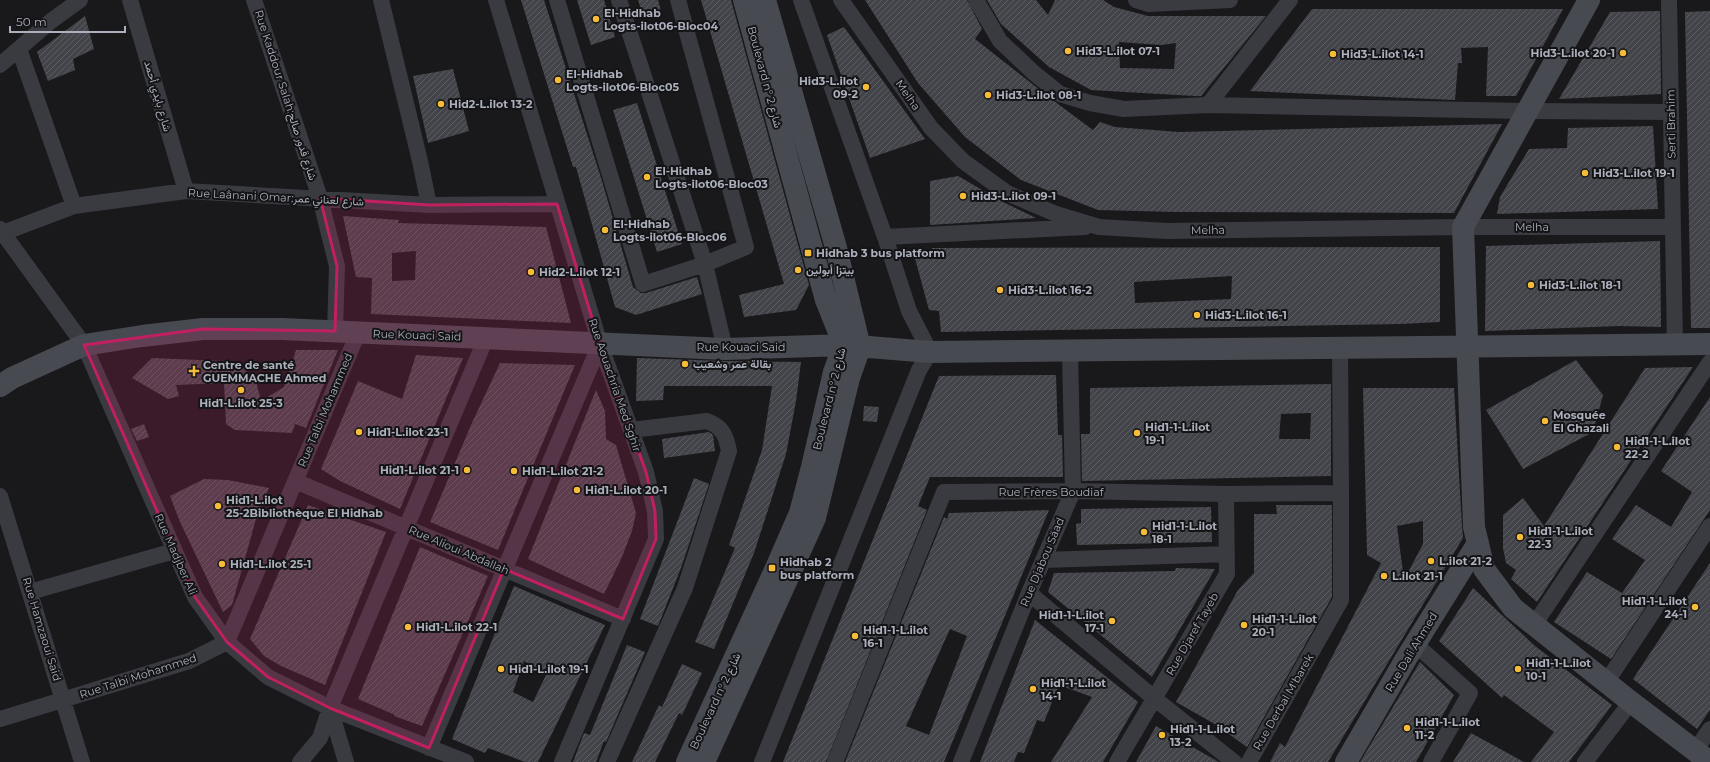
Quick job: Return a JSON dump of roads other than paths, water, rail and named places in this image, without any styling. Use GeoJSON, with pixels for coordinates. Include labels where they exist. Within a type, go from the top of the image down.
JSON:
{"type":"FeatureCollection","features":[{"type":"Feature","properties":{"kind":"street"},"geometry":{"type":"LineString","coordinates":[[0,65],[51,21],[80,0]]}},
{"type":"Feature","properties":{"kind":"street","name":"شارع بايدي أحمد"},"geometry":{"type":"LineString","coordinates":[[130,0],[186,191]]}},
{"type":"Feature","properties":{"kind":"street","name":"Rue Kaddour Salah;شارع قدور صالح"},"geometry":{"type":"LineString","coordinates":[[254,0],[320,198],[338,266],[335,332]]}},
{"type":"Feature","properties":{"kind":"street"},"geometry":{"type":"LineString","coordinates":[[381,0],[430,205]]}},
{"type":"Feature","properties":{"kind":"street","name":"Rue Aouachria Med Sghir"},"geometry":{"type":"LineString","coordinates":[[496,0],[600,344],[648,480],[655,511],[656,539],[562,762]]}},
{"type":"Feature","properties":{"kind":"street"},"geometry":{"type":"LineString","coordinates":[[558,0],[643,284],[705,264],[746,248],[678,0]]}},
{"type":"Feature","properties":{"kind":"street"},"geometry":{"type":"LineString","coordinates":[[619,0],[705,264],[725,349]]}},
{"type":"Feature","properties":{"kind":"street","name":"Boulevard n° شارع 2"},"geometry":{"type":"LineString","coordinates":[[744,0],[826,300],[852,346]]}},
{"type":"Feature","properties":{"kind":"street","name":"Boulevard n° شارع 2"},"geometry":{"type":"LineString","coordinates":[[704,762],[815,518],[849,378],[852,346],[835,244],[766,0]]}},
{"type":"Feature","properties":{"kind":"street"},"geometry":{"type":"LineString","coordinates":[[762,762],[919,370],[930,352],[909,311],[885,237],[801,0]]}},
{"type":"Feature","properties":{"kind":"street","name":"Melha"},"geometry":{"type":"LineString","coordinates":[[841,0],[931,128],[963,161],[1006,193],[1056,214],[1098,227],[1168,231],[1463,227],[1673,228]]}},
{"type":"Feature","properties":{"kind":"street"},"geometry":{"type":"LineString","coordinates":[[976,0],[1000,41],[1034,73],[1060,94],[1090,103],[1124,108],[1208,106],[1671,112]]}},
{"type":"Feature","properties":{"kind":"street"},"geometry":{"type":"LineString","coordinates":[[1136,0],[1149,4],[1230,0]]}},
{"type":"Feature","properties":{"kind":"street"},"geometry":{"type":"LineString","coordinates":[[1208,106],[1290,0]]}},
{"type":"Feature","properties":{"kind":"street"},"geometry":{"type":"LineString","coordinates":[[1589,0],[1463,227],[1474,527],[1484,569],[1513,608],[1607,681],[1631,702],[1703,756],[1710,729]]}},
{"type":"Feature","properties":{"kind":"street","name":"Serti Brahim"},"geometry":{"type":"LineString","coordinates":[[1669,0],[1675,344]]}},
{"type":"Feature","properties":{"kind":"street"},"geometry":{"type":"LineString","coordinates":[[19,49],[74,206]]}},
{"type":"Feature","properties":{"kind":"street","name":"Rue Laânani Omar;شارع لعناني عمر"},"geometry":{"type":"LineString","coordinates":[[1,232],[74,206],[186,191],[430,205],[557,204]]}},
{"type":"Feature","properties":{"kind":"street"},"geometry":{"type":"LineString","coordinates":[[885,237],[1098,227]]}},
{"type":"Feature","properties":{"kind":"street","name":"Rue Madjber Ali"},"geometry":{"type":"LineString","coordinates":[[1,232],[84,345],[195,597],[227,642],[268,677],[330,708],[466,762]]}},
{"type":"Feature","properties":{"kind":"street","name":"Rue Kouaci Said"},"geometry":{"type":"LineString","coordinates":[[0,386],[12,378],[84,345],[203,329],[282,329],[725,349],[852,346],[930,352],[1070,352],[1710,344]]}},
{"type":"Feature","properties":{"kind":"street","name":"Rue Talbi Mohammed"},"geometry":{"type":"LineString","coordinates":[[0,719],[189,661],[227,642],[358,333]]}},
{"type":"Feature","properties":{"kind":"street"},"geometry":{"type":"LineString","coordinates":[[300,762],[320,738],[330,708],[486,338]]}},
{"type":"Feature","properties":{"kind":"street"},"geometry":{"type":"LineString","coordinates":[[429,748],[600,344]]}},
{"type":"Feature","properties":{"kind":"street","name":"Boulevard n° شارع 2"},"geometry":{"type":"LineString","coordinates":[[687,762],[800,513],[834,372],[852,346]]}},
{"type":"Feature","properties":{"kind":"street"},"geometry":{"type":"LineString","coordinates":[[1340,348],[1341,493]]}},
{"type":"Feature","properties":{"kind":"street","name":"Rue Djabou Säad"},"geometry":{"type":"LineString","coordinates":[[961,762],[1029,593],[1073,491],[1070,352]]}},
{"type":"Feature","properties":{"kind":"street"},"geometry":{"type":"LineString","coordinates":[[1534,625],[1710,362]]}},
{"type":"Feature","properties":{"kind":"street"},"geometry":{"type":"LineString","coordinates":[[607,762],[685,588],[729,451],[723,432],[717,424],[707,421],[631,430]]}},
{"type":"Feature","properties":{"kind":"street","name":"Rue Alioui Abdallah"},"geometry":{"type":"LineString","coordinates":[[295,481],[623,618]]}},
{"type":"Feature","properties":{"kind":"street","name":"Rue Frères Boudiaf"},"geometry":{"type":"LineString","coordinates":[[835,762],[944,492],[1073,491],[1226,494],[1341,493]]}},
{"type":"Feature","properties":{"kind":"street","name":"Rue Derbal M'barek"},"geometry":{"type":"LineString","coordinates":[[1249,762],[1341,600],[1341,493]]}},
{"type":"Feature","properties":{"kind":"street","name":"Rue Djaref Tayeb"},"geometry":{"type":"LineString","coordinates":[[1117,762],[1227,574],[1226,494]]}},
{"type":"Feature","properties":{"kind":"street","name":"Rue Hamzaoui Said"},"geometry":{"type":"LineString","coordinates":[[0,496],[82,762]]}},
{"type":"Feature","properties":{"kind":"street"},"geometry":{"type":"LineString","coordinates":[[1607,681],[1710,526]]}},
{"type":"Feature","properties":{"kind":"street","name":"Rue Dali Ahmed"},"geometry":{"type":"LineString","coordinates":[[1346,762],[1415,644],[1478,543]]}},
{"type":"Feature","properties":{"kind":"street"},"geometry":{"type":"LineString","coordinates":[[30,592],[174,551]]}},
{"type":"Feature","properties":{"kind":"street"},"geometry":{"type":"LineString","coordinates":[[1043,560],[1227,554]]}},
{"type":"Feature","properties":{"kind":"street"},"geometry":{"type":"LineString","coordinates":[[1029,593],[1154,698],[1234,762]]}},
{"type":"Feature","properties":{"kind":"street"},"geometry":{"type":"LineString","coordinates":[[1415,644],[1470,693],[1431,762]]}},
{"type":"Feature","properties":{"kind":"street"},"geometry":{"type":"LineString","coordinates":[[1585,762],[1631,702]]}},
{"type":"Feature","properties":{"kind":"street"},"geometry":{"type":"LineString","coordinates":[[330,708],[346,762]]}},
{"type":"Feature","properties":{"kind":"place","name":"El-Hidhab Logts-ilot06-Bloc04"},"geometry":{"type":"Point","coordinates":[596,19]}},
{"type":"Feature","properties":{"kind":"place","name":"Hid3-L.ilot 07-1"},"geometry":{"type":"Point","coordinates":[1068,51]}},
{"type":"Feature","properties":{"kind":"place","name":"Hid3-L.ilot 20-1"},"geometry":{"type":"Point","coordinates":[1623,53]}},
{"type":"Feature","properties":{"kind":"place","name":"Hid3-L.ilot 14-1"},"geometry":{"type":"Point","coordinates":[1333,54]}},
{"type":"Feature","properties":{"kind":"place","name":"El-Hidhab Logts-ilot06-Bloc05"},"geometry":{"type":"Point","coordinates":[558,80]}},
{"type":"Feature","properties":{"kind":"place","name":"Hid3-L.ilot 09-2"},"geometry":{"type":"Point","coordinates":[866,87]}},
{"type":"Feature","properties":{"kind":"place","name":"Hid3-L.ilot 08-1"},"geometry":{"type":"Point","coordinates":[988,95]}},
{"type":"Feature","properties":{"kind":"place","name":"Hid2-L.ilot 13-2"},"geometry":{"type":"Point","coordinates":[441,104]}},
{"type":"Feature","properties":{"kind":"place","name":"Hid3-L.ilot 19-1"},"geometry":{"type":"Point","coordinates":[1585,173]}},
{"type":"Feature","properties":{"kind":"place","name":"El-Hidhab Logts-ilot06-Bloc03"},"geometry":{"type":"Point","coordinates":[647,177]}},
{"type":"Feature","properties":{"kind":"place","name":"Hid3-L.ilot 09-1"},"geometry":{"type":"Point","coordinates":[963,196]}},
{"type":"Feature","properties":{"kind":"place","name":"El-Hidhab Logts-ilot06-Bloc06"},"geometry":{"type":"Point","coordinates":[605,230]}},
{"type":"Feature","properties":{"kind":"place","name":"Hidhab 3 bus platform"},"geometry":{"type":"Point","coordinates":[808,253]}},
{"type":"Feature","properties":{"kind":"place","name":"بيتزا أبولين"},"geometry":{"type":"Point","coordinates":[798,270]}},
{"type":"Feature","properties":{"kind":"place","name":"Hid2-L.ilot 12-1"},"geometry":{"type":"Point","coordinates":[531,272]}},
{"type":"Feature","properties":{"kind":"place","name":"Hid3-L.ilot 18-1"},"geometry":{"type":"Point","coordinates":[1531,285]}},
{"type":"Feature","properties":{"kind":"place","name":"Hid3-L.ilot 16-2"},"geometry":{"type":"Point","coordinates":[1000,290]}},
{"type":"Feature","properties":{"kind":"place","name":"Hid3-L.ilot 16-1"},"geometry":{"type":"Point","coordinates":[1197,315]}},
{"type":"Feature","properties":{"kind":"place","name":"بقالة عمر وشعيب"},"geometry":{"type":"Point","coordinates":[685,364]}},
{"type":"Feature","properties":{"kind":"place","name":"Centre de santé GUEMMACHE Ahmed"},"geometry":{"type":"Point","coordinates":[194,371]}},
{"type":"Feature","properties":{"kind":"place","name":"Hid1-L.ilot 25-3"},"geometry":{"type":"Point","coordinates":[241,390]}},
{"type":"Feature","properties":{"kind":"place","name":"Mosquée El Ghazali"},"geometry":{"type":"Point","coordinates":[1545,421]}},
{"type":"Feature","properties":{"kind":"place","name":"Hid1-L.ilot 23-1"},"geometry":{"type":"Point","coordinates":[359,432]}},
{"type":"Feature","properties":{"kind":"place","name":"Hid1-1-L.ilot 19-1"},"geometry":{"type":"Point","coordinates":[1137,433]}},
{"type":"Feature","properties":{"kind":"place","name":"Hid1-1-L.ilot 22-2"},"geometry":{"type":"Point","coordinates":[1617,447]}},
{"type":"Feature","properties":{"kind":"place","name":"Hid1-L.ilot 21-1"},"geometry":{"type":"Point","coordinates":[467,470]}},
{"type":"Feature","properties":{"kind":"place","name":"Hid1-L.ilot 21-2"},"geometry":{"type":"Point","coordinates":[514,471]}},
{"type":"Feature","properties":{"kind":"place","name":"Hid1-L.ilot 20-1"},"geometry":{"type":"Point","coordinates":[577,490]}},
{"type":"Feature","properties":{"kind":"place","name":"Hid1-L.ilot 25-2Bibliothèque El Hidhab"},"geometry":{"type":"Point","coordinates":[218,506]}},
{"type":"Feature","properties":{"kind":"place","name":"Hid1-1-L.ilot 18-1"},"geometry":{"type":"Point","coordinates":[1144,532]}},
{"type":"Feature","properties":{"kind":"place","name":"Hid1-1-L.ilot 22-3"},"geometry":{"type":"Point","coordinates":[1520,537]}},
{"type":"Feature","properties":{"kind":"place","name":"L.ilot 21-2"},"geometry":{"type":"Point","coordinates":[1431,561]}},
{"type":"Feature","properties":{"kind":"place","name":"Hid1-L.ilot 25-1"},"geometry":{"type":"Point","coordinates":[222,564]}},
{"type":"Feature","properties":{"kind":"place","name":"Hidhab 2 bus platform"},"geometry":{"type":"Point","coordinates":[772,568]}},
{"type":"Feature","properties":{"kind":"place","name":"L.ilot 21-1"},"geometry":{"type":"Point","coordinates":[1384,576]}},
{"type":"Feature","properties":{"kind":"place","name":"Hid1-1-L.ilot 24-1"},"geometry":{"type":"Point","coordinates":[1695,607]}},
{"type":"Feature","properties":{"kind":"place","name":"Hid1-1-L.ilot 17-1"},"geometry":{"type":"Point","coordinates":[1112,621]}},
{"type":"Feature","properties":{"kind":"place","name":"Hid1-1-L.ilot 20-1"},"geometry":{"type":"Point","coordinates":[1244,625]}},
{"type":"Feature","properties":{"kind":"place","name":"Hid1-L.ilot 22-1"},"geometry":{"type":"Point","coordinates":[408,627]}},
{"type":"Feature","properties":{"kind":"place","name":"Hid1-1-L.ilot 16-1"},"geometry":{"type":"Point","coordinates":[855,636]}},
{"type":"Feature","properties":{"kind":"place","name":"Hid1-L.ilot 19-1"},"geometry":{"type":"Point","coordinates":[501,669]}},
{"type":"Feature","properties":{"kind":"place","name":"Hid1-1-L.ilot 10-1"},"geometry":{"type":"Point","coordinates":[1518,669]}},
{"type":"Feature","properties":{"kind":"place","name":"Hid1-1-L.ilot 14-1"},"geometry":{"type":"Point","coordinates":[1033,689]}},
{"type":"Feature","properties":{"kind":"place","name":"Hid1-1-L.ilot 11-2"},"geometry":{"type":"Point","coordinates":[1407,728]}},
{"type":"Feature","properties":{"kind":"place","name":"Hid1-1-L.ilot 13-2"},"geometry":{"type":"Point","coordinates":[1162,735]}}]}
